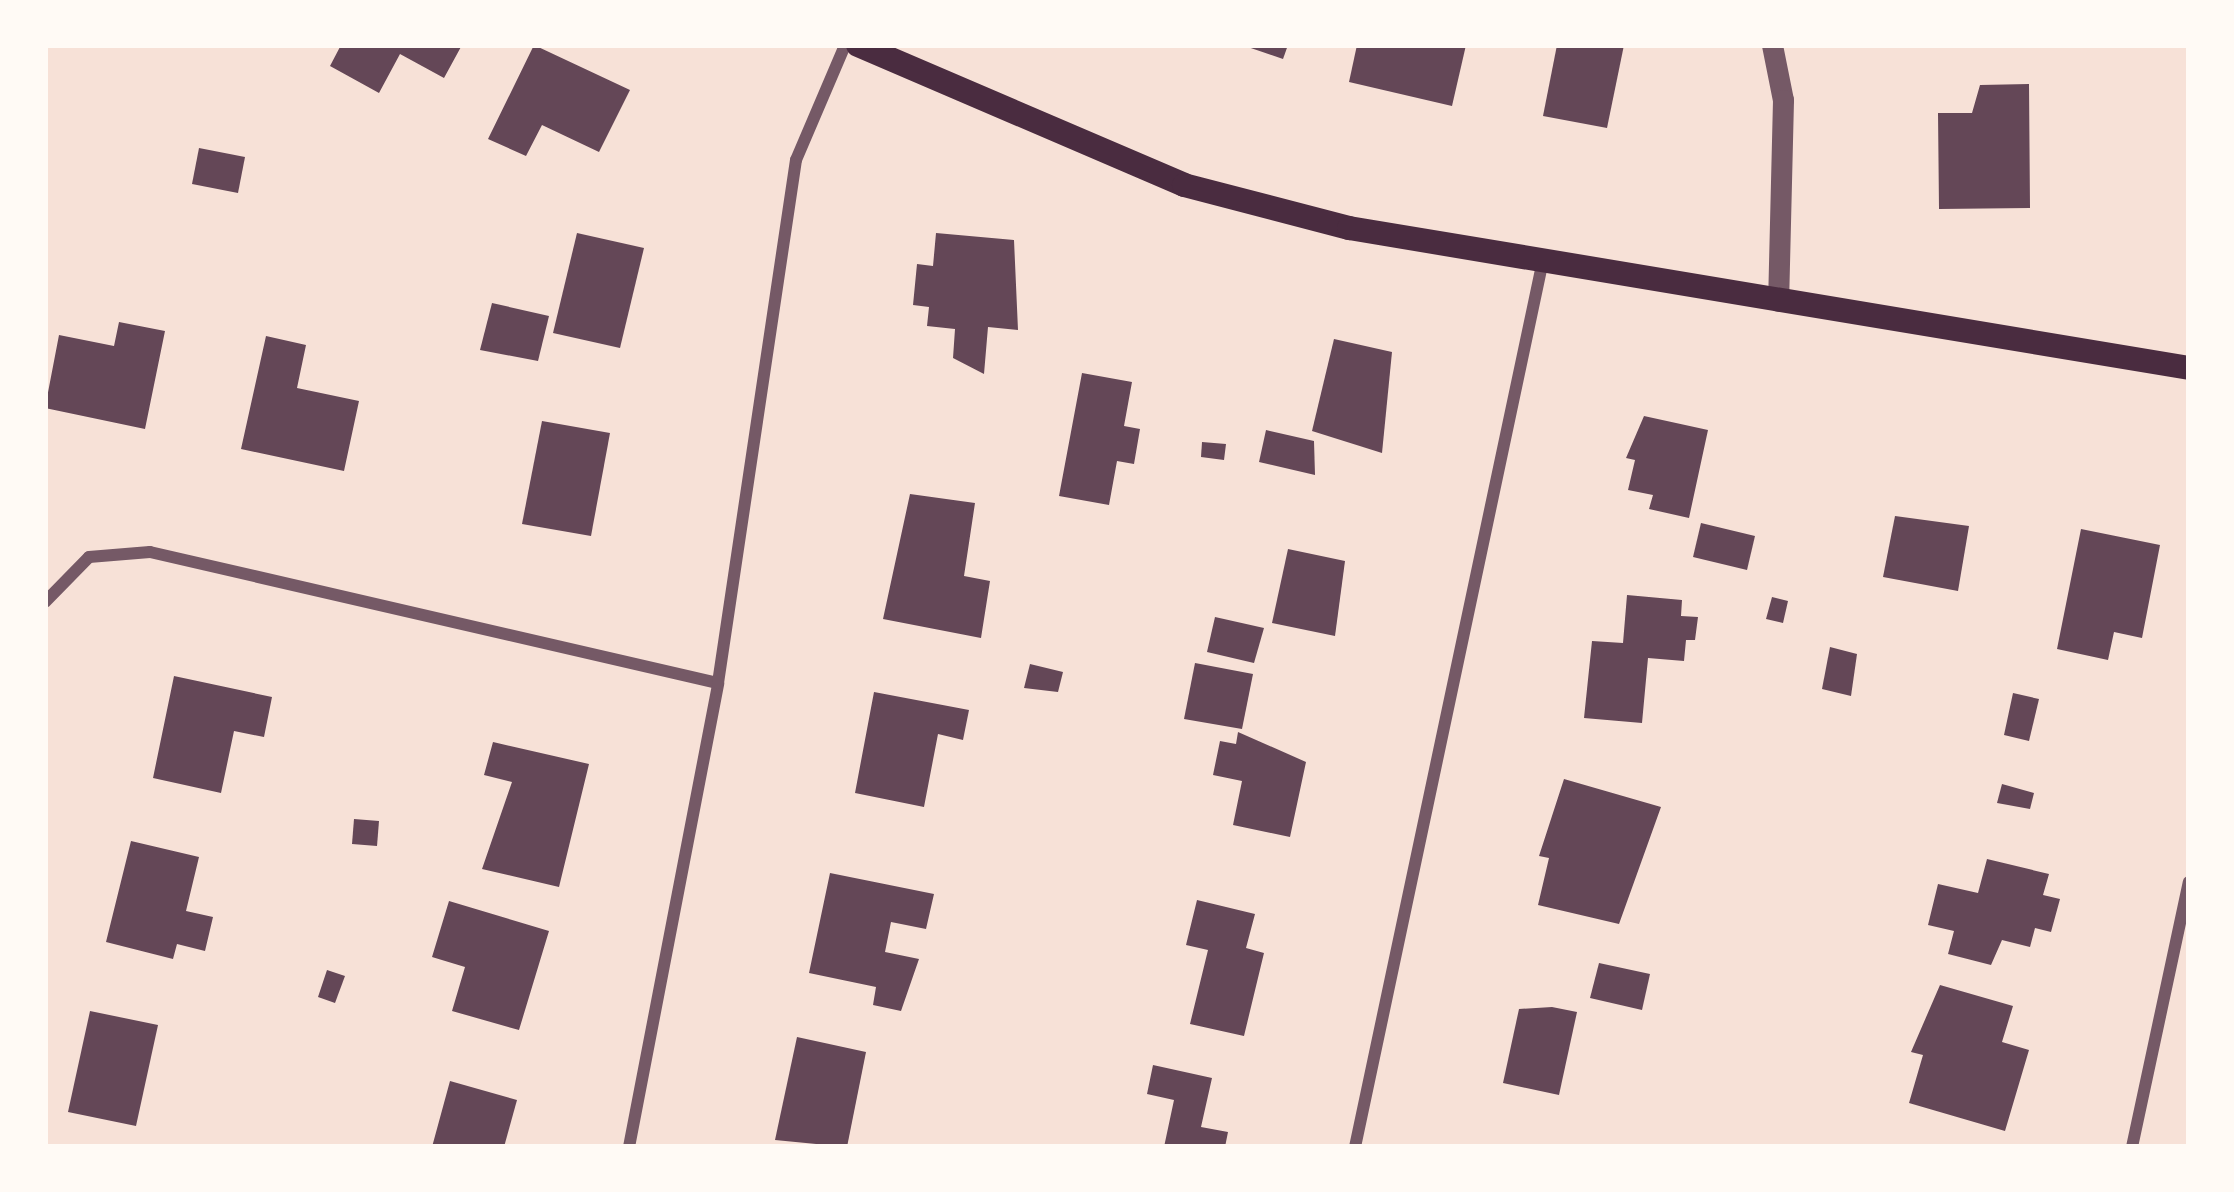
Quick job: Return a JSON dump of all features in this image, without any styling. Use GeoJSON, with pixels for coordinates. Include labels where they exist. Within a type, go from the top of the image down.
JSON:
{"type":"FeatureCollection","features":[{"type":"Feature","properties":{"kind":"main road"},"geometry":{"type":"LineString","coordinates":[[858,45],[1184,185],[1542,266],[2189,368]]}},
{"type":"Feature","properties":{"kind":"street"},"geometry":{"type":"LineString","coordinates":[[629,1147],[718,682],[796,160],[845,45]]}},
{"type":"Feature","properties":{"kind":"street"},"geometry":{"type":"LineString","coordinates":[[1772,45],[1783,122],[1778,301]]}},
{"type":"Feature","properties":{"kind":"street"},"geometry":{"type":"LineString","coordinates":[[1355,1147],[1542,266]]}},
{"type":"Feature","properties":{"kind":"street"},"geometry":{"type":"LineString","coordinates":[[45,602],[89,557],[150,552],[718,682]]}},
{"type":"Feature","properties":{"kind":"street"},"geometry":{"type":"LineString","coordinates":[[2132,1147],[2189,882]]}},
{"type":"Feature","properties":{"kind":"building"},"geometry":{"type":"Polygon","coordinates":[[[341,45],[462,45],[444,78],[400,54],[379,93],[330,66],[341,45]]]}},
{"type":"Feature","properties":{"kind":"building"},"geometry":{"type":"Polygon","coordinates":[[[534,45],[630,90],[599,152],[542,125],[526,156],[488,139],[534,45]]]}},
{"type":"Feature","properties":{"kind":"building"},"geometry":{"type":"Polygon","coordinates":[[[1242,45],[1288,45],[1283,59],[1242,45]]]}},
{"type":"Feature","properties":{"kind":"building"},"geometry":{"type":"Polygon","coordinates":[[[1357,45],[1466,45],[1452,106],[1349,82],[1357,45]]]}},
{"type":"Feature","properties":{"kind":"building"},"geometry":{"type":"Polygon","coordinates":[[[1557,45],[1624,45],[1607,128],[1543,116],[1557,45]]]}},
{"type":"Feature","properties":{"kind":"building"},"geometry":{"type":"Polygon","coordinates":[[[2029,84],[2030,208],[1939,209],[1938,113],[1972,113],[1980,85],[2029,84]]]}},
{"type":"Feature","properties":{"kind":"building"},"geometry":{"type":"Polygon","coordinates":[[[199,148],[245,157],[238,193],[192,184],[199,148]]]}},
{"type":"Feature","properties":{"kind":"building"},"geometry":{"type":"Polygon","coordinates":[[[577,233],[644,248],[620,348],[553,333],[577,233]]]}},
{"type":"Feature","properties":{"kind":"building"},"geometry":{"type":"Polygon","coordinates":[[[936,233],[1014,240],[1018,330],[988,327],[984,374],[953,358],[955,329],[927,326],[929,307],[913,305],[917,264],[933,266],[936,233]]]}},
{"type":"Feature","properties":{"kind":"building"},"geometry":{"type":"Polygon","coordinates":[[[492,303],[549,316],[538,361],[480,350],[492,303]]]}},
{"type":"Feature","properties":{"kind":"building"},"geometry":{"type":"Polygon","coordinates":[[[119,322],[165,331],[145,429],[45,408],[59,335],[114,346],[119,322]]]}},
{"type":"Feature","properties":{"kind":"building"},"geometry":{"type":"Polygon","coordinates":[[[266,336],[306,345],[297,388],[359,401],[344,471],[241,449],[266,336]]]}},
{"type":"Feature","properties":{"kind":"building"},"geometry":{"type":"Polygon","coordinates":[[[1334,339],[1392,352],[1382,453],[1312,431],[1334,339]]]}},
{"type":"Feature","properties":{"kind":"building"},"geometry":{"type":"Polygon","coordinates":[[[1082,373],[1132,382],[1124,426],[1140,429],[1134,464],[1117,461],[1109,505],[1059,496],[1082,373]]]}},
{"type":"Feature","properties":{"kind":"building"},"geometry":{"type":"Polygon","coordinates":[[[1644,416],[1708,430],[1689,518],[1649,509],[1653,495],[1628,490],[1635,460],[1626,458],[1644,416]]]}},
{"type":"Feature","properties":{"kind":"building"},"geometry":{"type":"Polygon","coordinates":[[[542,421],[610,433],[591,536],[522,524],[542,421]]]}},
{"type":"Feature","properties":{"kind":"building"},"geometry":{"type":"Polygon","coordinates":[[[1266,430],[1314,441],[1315,475],[1259,462],[1266,430]]]}},
{"type":"Feature","properties":{"kind":"building"},"geometry":{"type":"Polygon","coordinates":[[[1202,442],[1226,444],[1224,460],[1201,457],[1202,442]]]}},
{"type":"Feature","properties":{"kind":"building"},"geometry":{"type":"Polygon","coordinates":[[[910,494],[975,503],[964,576],[990,581],[981,638],[883,619],[910,494]]]}},
{"type":"Feature","properties":{"kind":"building"},"geometry":{"type":"Polygon","coordinates":[[[1895,516],[1969,526],[1958,591],[1883,577],[1895,516]]]}},
{"type":"Feature","properties":{"kind":"building"},"geometry":{"type":"Polygon","coordinates":[[[1701,523],[1755,536],[1747,570],[1693,557],[1701,523]]]}},
{"type":"Feature","properties":{"kind":"building"},"geometry":{"type":"Polygon","coordinates":[[[2081,529],[2160,545],[2142,638],[2114,632],[2108,660],[2057,649],[2081,529]]]}},
{"type":"Feature","properties":{"kind":"building"},"geometry":{"type":"Polygon","coordinates":[[[1288,549],[1345,561],[1335,636],[1272,623],[1288,549]]]}},
{"type":"Feature","properties":{"kind":"building"},"geometry":{"type":"Polygon","coordinates":[[[1627,595],[1682,600],[1681,616],[1698,617],[1695,640],[1686,640],[1684,661],[1648,658],[1642,723],[1584,718],[1592,641],[1623,643],[1627,595]]]}},
{"type":"Feature","properties":{"kind":"building"},"geometry":{"type":"Polygon","coordinates":[[[1772,597],[1788,601],[1783,623],[1766,619],[1772,597]]]}},
{"type":"Feature","properties":{"kind":"building"},"geometry":{"type":"Polygon","coordinates":[[[1215,617],[1264,628],[1254,663],[1207,652],[1215,617]]]}},
{"type":"Feature","properties":{"kind":"building"},"geometry":{"type":"Polygon","coordinates":[[[1830,647],[1857,654],[1851,696],[1822,689],[1830,647]]]}},
{"type":"Feature","properties":{"kind":"building"},"geometry":{"type":"Polygon","coordinates":[[[1195,663],[1253,674],[1242,729],[1184,719],[1195,663]]]}},
{"type":"Feature","properties":{"kind":"building"},"geometry":{"type":"Polygon","coordinates":[[[1030,664],[1063,672],[1058,692],[1024,688],[1030,664]]]}},
{"type":"Feature","properties":{"kind":"building"},"geometry":{"type":"Polygon","coordinates":[[[174,676],[272,697],[264,737],[234,731],[221,793],[153,778],[174,676]]]}},
{"type":"Feature","properties":{"kind":"building"},"geometry":{"type":"Polygon","coordinates":[[[874,692],[969,710],[963,740],[938,734],[924,807],[855,793],[874,692]]]}},
{"type":"Feature","properties":{"kind":"building"},"geometry":{"type":"Polygon","coordinates":[[[2013,693],[2039,699],[2029,741],[2004,735],[2013,693]]]}},
{"type":"Feature","properties":{"kind":"building"},"geometry":{"type":"Polygon","coordinates":[[[1238,732],[1306,762],[1290,837],[1233,825],[1242,781],[1213,775],[1220,741],[1236,744],[1238,732]]]}},
{"type":"Feature","properties":{"kind":"building"},"geometry":{"type":"Polygon","coordinates":[[[493,742],[589,764],[559,887],[482,869],[512,782],[484,775],[493,742]]]}},
{"type":"Feature","properties":{"kind":"building"},"geometry":{"type":"Polygon","coordinates":[[[1564,779],[1661,807],[1619,924],[1538,905],[1549,858],[1539,856],[1564,779]]]}},
{"type":"Feature","properties":{"kind":"building"},"geometry":{"type":"Polygon","coordinates":[[[2002,784],[2034,793],[2030,809],[1997,803],[2002,784]]]}},
{"type":"Feature","properties":{"kind":"building"},"geometry":{"type":"Polygon","coordinates":[[[354,819],[379,821],[377,846],[352,844],[354,819]]]}},
{"type":"Feature","properties":{"kind":"building"},"geometry":{"type":"Polygon","coordinates":[[[131,841],[199,857],[186,911],[213,917],[205,951],[177,944],[173,959],[106,942],[131,841]]]}},
{"type":"Feature","properties":{"kind":"building"},"geometry":{"type":"Polygon","coordinates":[[[1987,859],[2049,874],[2043,895],[2060,899],[2051,932],[2035,928],[2030,947],[2002,940],[1991,965],[1948,954],[1954,931],[1928,925],[1938,884],[1978,893],[1987,859]]]}},
{"type":"Feature","properties":{"kind":"building"},"geometry":{"type":"Polygon","coordinates":[[[830,873],[934,894],[926,929],[891,922],[885,952],[919,959],[901,1011],[873,1005],[876,987],[809,973],[830,873]]]}},
{"type":"Feature","properties":{"kind":"building"},"geometry":{"type":"Polygon","coordinates":[[[1197,900],[1255,914],[1246,948],[1264,953],[1244,1036],[1190,1024],[1208,950],[1186,945],[1197,900]]]}},
{"type":"Feature","properties":{"kind":"building"},"geometry":{"type":"Polygon","coordinates":[[[449,901],[549,931],[519,1030],[452,1011],[465,967],[432,957],[449,901]]]}},
{"type":"Feature","properties":{"kind":"building"},"geometry":{"type":"Polygon","coordinates":[[[1599,963],[1650,974],[1642,1010],[1590,998],[1599,963]]]}},
{"type":"Feature","properties":{"kind":"building"},"geometry":{"type":"Polygon","coordinates":[[[327,970],[345,976],[335,1003],[318,997],[327,970]]]}},
{"type":"Feature","properties":{"kind":"building"},"geometry":{"type":"Polygon","coordinates":[[[1940,985],[2013,1006],[2002,1042],[2029,1050],[2005,1131],[1909,1103],[1923,1055],[1911,1052],[1940,985]]]}},
{"type":"Feature","properties":{"kind":"building"},"geometry":{"type":"Polygon","coordinates":[[[1552,1007],[1577,1012],[1559,1095],[1503,1083],[1519,1009],[1552,1007]]]}},
{"type":"Feature","properties":{"kind":"building"},"geometry":{"type":"Polygon","coordinates":[[[90,1011],[158,1025],[136,1126],[68,1112],[90,1011]]]}},
{"type":"Feature","properties":{"kind":"building"},"geometry":{"type":"Polygon","coordinates":[[[797,1037],[866,1052],[847,1147],[775,1140],[797,1037]]]}},
{"type":"Feature","properties":{"kind":"building"},"geometry":{"type":"Polygon","coordinates":[[[1153,1065],[1212,1078],[1201,1127],[1228,1132],[1225,1147],[1164,1147],[1174,1100],[1147,1094],[1153,1065]]]}},
{"type":"Feature","properties":{"kind":"building"},"geometry":{"type":"Polygon","coordinates":[[[450,1081],[517,1100],[504,1147],[432,1147],[450,1081]]]}}]}
